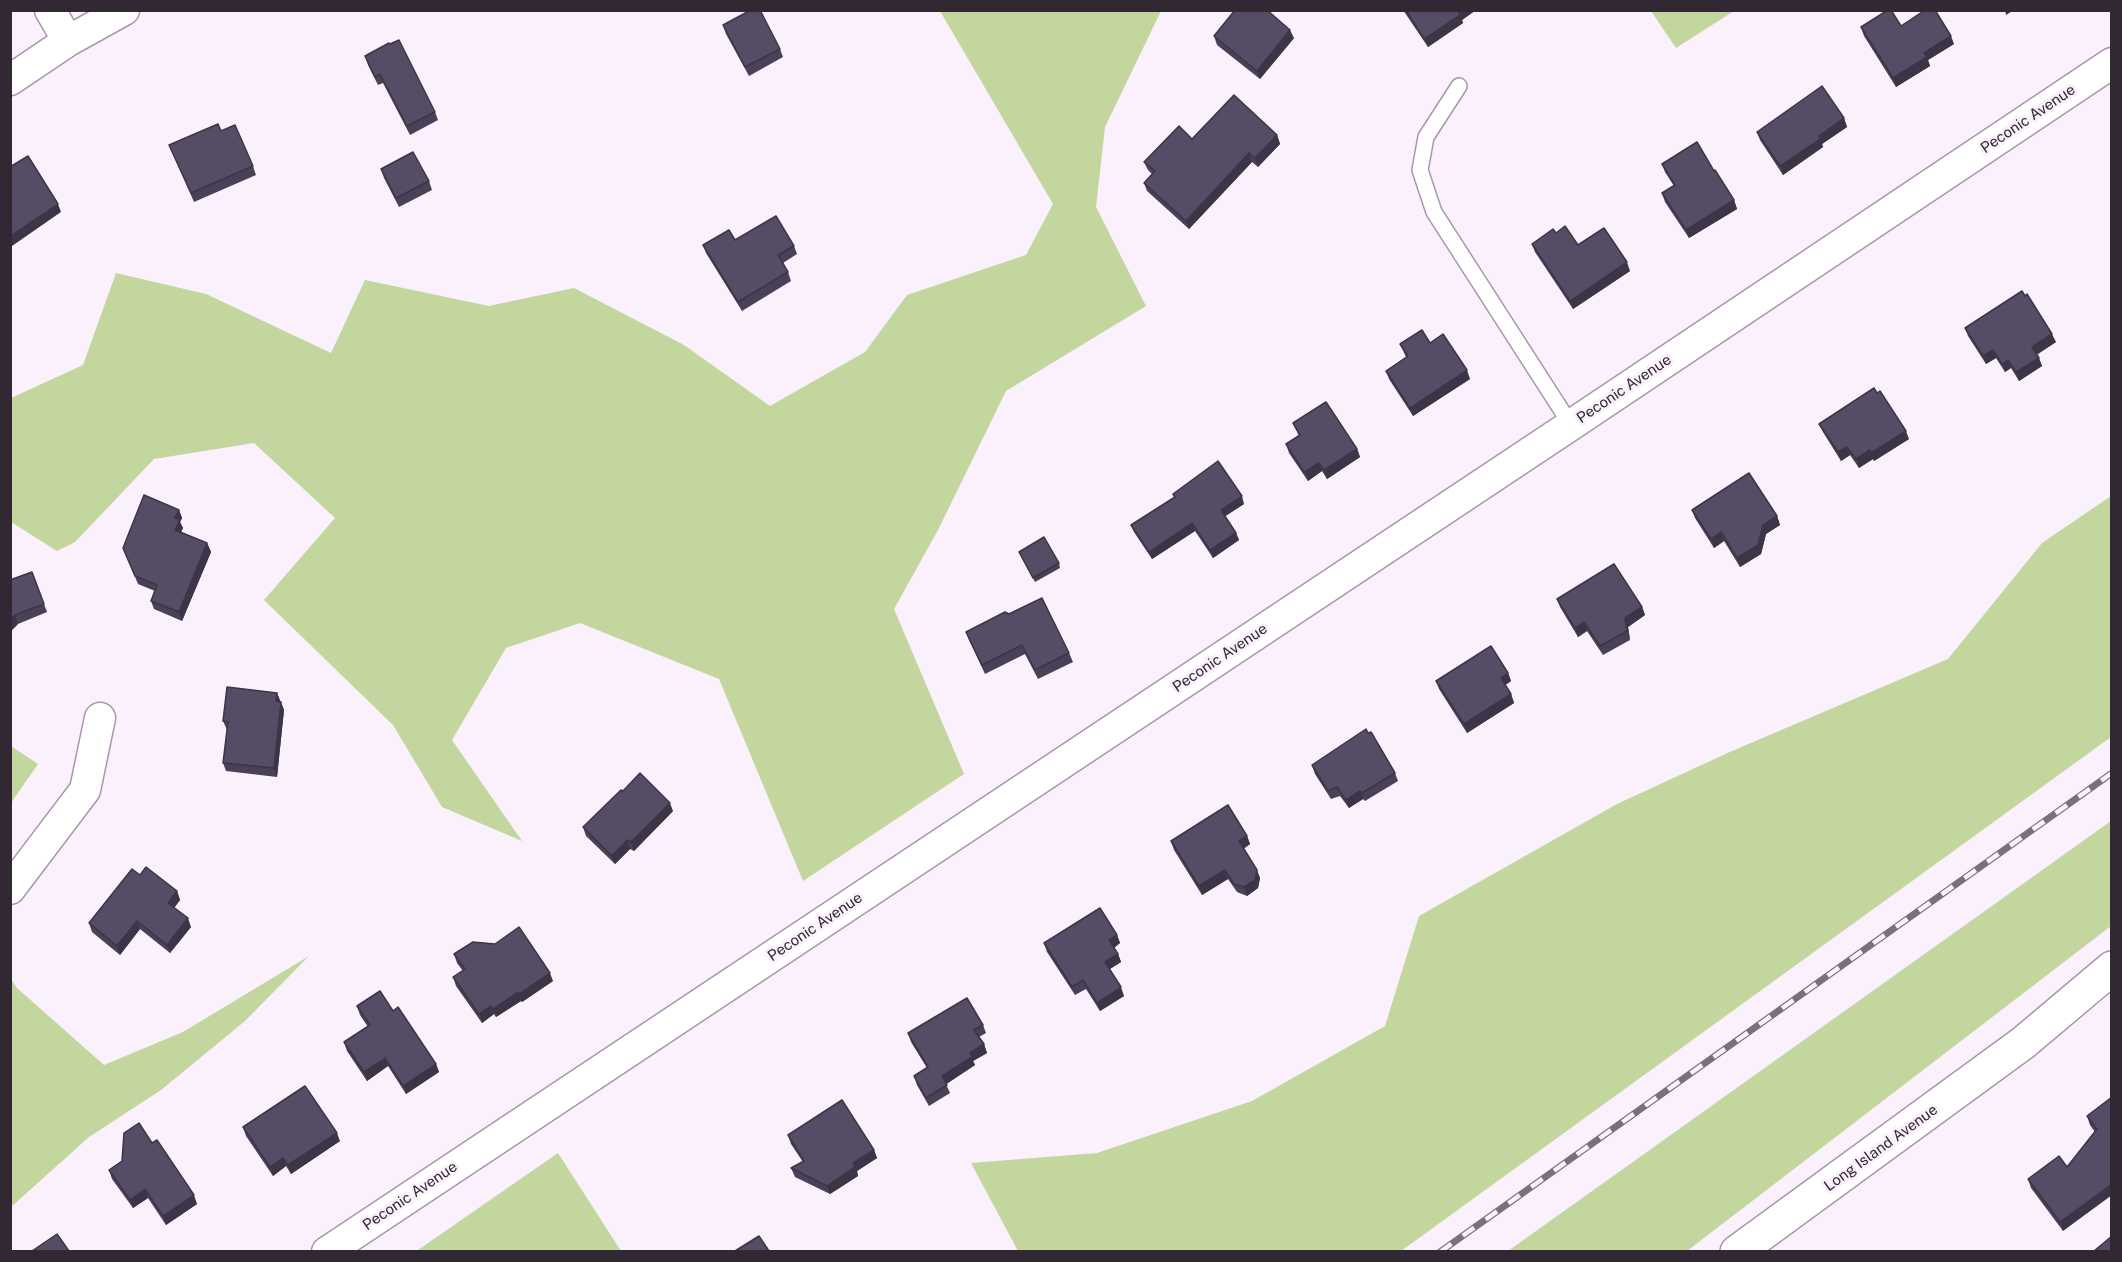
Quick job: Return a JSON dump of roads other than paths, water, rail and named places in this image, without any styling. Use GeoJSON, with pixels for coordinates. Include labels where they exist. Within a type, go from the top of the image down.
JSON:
{"type":"FeatureCollection","features":[{"type":"Feature","properties":{"kind":"street"},"geometry":{"type":"LineString","coordinates":[[50,10],[68,42]]}},
{"type":"Feature","properties":{"kind":"street"},"geometry":{"type":"LineString","coordinates":[[10,80],[68,42],[124,10]]}},
{"type":"Feature","properties":{"kind":"street","name":"Peconic Avenue"},"geometry":{"type":"LineString","coordinates":[[327,1251],[2112,63]]}},
{"type":"Feature","properties":{"kind":"street"},"geometry":{"type":"LineString","coordinates":[[10,889],[85,789],[100,718]]}},
{"type":"Feature","properties":{"kind":"street","name":"Long Island Avenue"},"geometry":{"type":"LineString","coordinates":[[1737,1251],[2023,1043],[2112,968]]}},
{"type":"Feature","properties":{"kind":"street","name":"Long Island Avenue"},"geometry":{"type":"LineString","coordinates":[[2023,1043],[2112,990]]}},
{"type":"Feature","properties":{"kind":"lane"},"geometry":{"type":"LineString","coordinates":[[1459,86],[1425,137],[1420,170],[1434,212],[1571,425]]}},
{"type":"Feature","properties":{"kind":"railway"},"geometry":{"type":"LineString","coordinates":[[1440,1252],[2112,773]]}}]}
